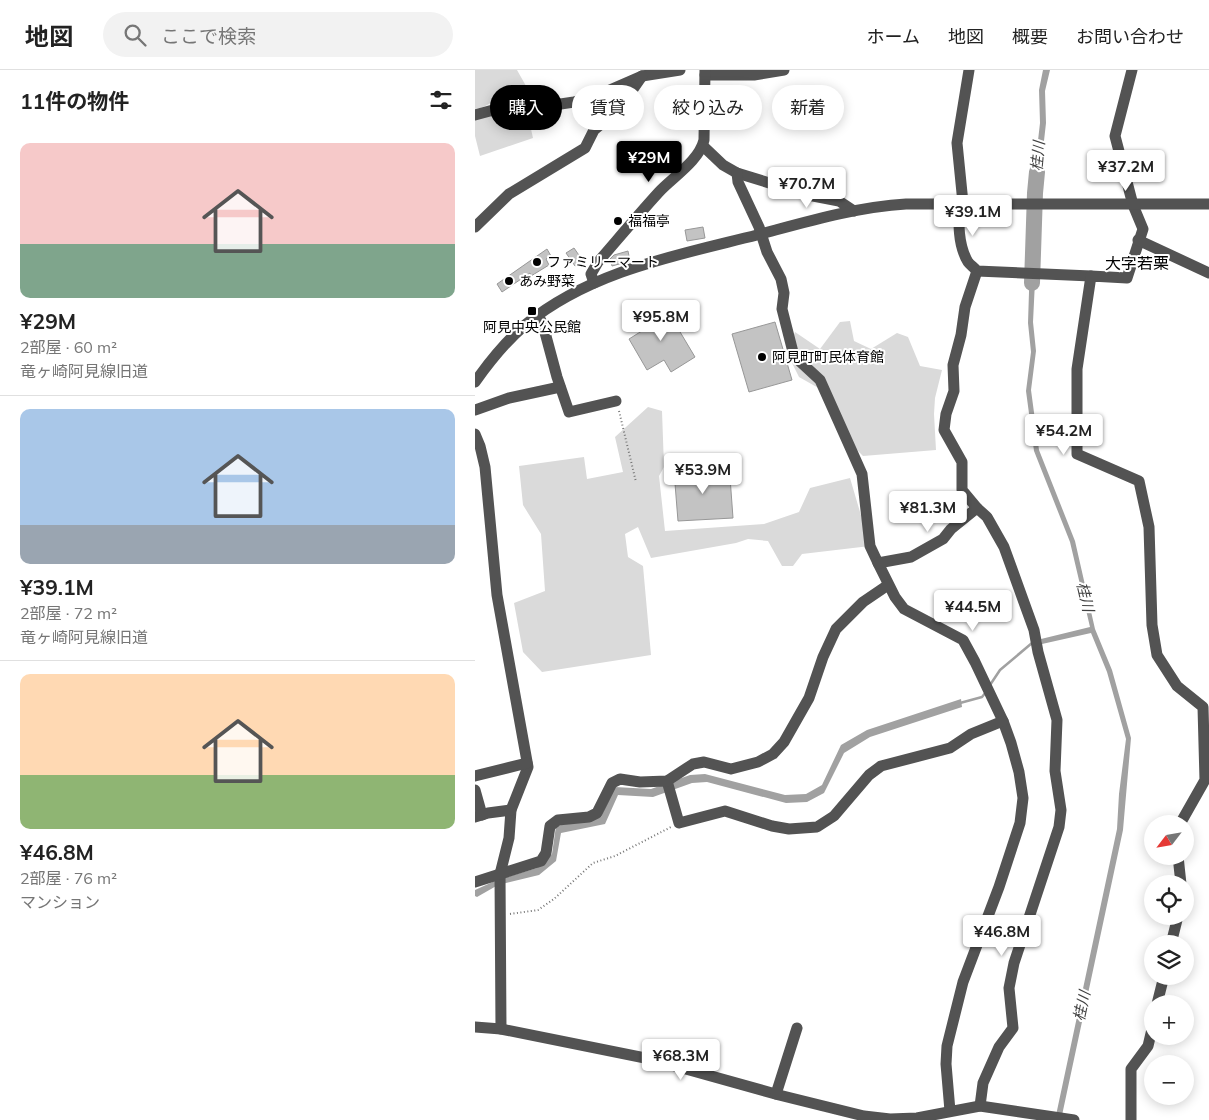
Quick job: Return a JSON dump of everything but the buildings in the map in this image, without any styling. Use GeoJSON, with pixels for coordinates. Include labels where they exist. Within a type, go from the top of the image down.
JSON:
{"type":"FeatureCollection","features":[{"type":"Feature","properties":{"kind":"street"},"geometry":{"type":"LineString","coordinates":[[475,115],[523,102],[554,105],[573,102],[603,93],[642,76],[680,70]]}},
{"type":"Feature","properties":{"kind":"street"},"geometry":{"type":"LineString","coordinates":[[594,283],[591,274],[598,262],[659,192],[697,155],[703,146],[705,72],[754,75],[784,70]]}},
{"type":"Feature","properties":{"kind":"street"},"geometry":{"type":"LineString","coordinates":[[969,70],[957,143],[963,204],[959,224],[961,240],[968,262],[977,271],[1127,278],[1143,229],[1133,205],[1115,136],[1132,70]]}},
{"type":"Feature","properties":{"kind":"street"},"geometry":{"type":"LineString","coordinates":[[475,227],[509,194],[585,148],[594,130],[619,109],[642,76]]}},
{"type":"Feature","properties":{"kind":"street"},"geometry":{"type":"LineString","coordinates":[[703,146],[723,165],[737,173],[808,195],[839,201],[854,211]]}},
{"type":"Feature","properties":{"kind":"street"},"geometry":{"type":"LineString","coordinates":[[737,173],[738,182],[767,252],[781,279],[784,293],[782,309],[794,356],[820,380],[862,474],[870,546],[877,563],[888,585],[904,609],[963,640],[1003,721],[1019,772],[1023,798],[1020,822],[999,887],[963,982],[947,1046],[946,1064],[955,1114]]}},
{"type":"Feature","properties":{"kind":"street"},"geometry":{"type":"LineString","coordinates":[[475,382],[510,339],[538,315],[574,292],[594,283],[660,261],[854,211],[887,205],[1209,204]]}},
{"type":"Feature","properties":{"kind":"street"},"geometry":{"type":"LineString","coordinates":[[1138,240],[1209,273]]}},
{"type":"Feature","properties":{"kind":"street"},"geometry":{"type":"LineString","coordinates":[[977,271],[965,307],[961,335],[953,364],[954,391],[946,414],[944,430],[962,462],[962,490],[987,517],[1004,547],[1034,630],[1038,652],[1057,720],[1055,771],[1061,810],[1059,827],[1014,963],[1009,988],[1013,1028],[999,1047],[983,1083],[981,1106]]}},
{"type":"Feature","properties":{"kind":"street"},"geometry":{"type":"LineString","coordinates":[[1091,276],[1077,369],[1077,454],[1139,481],[1149,526],[1153,625],[1157,655],[1177,686],[1206,706],[1205,780],[1185,815]]}},
{"type":"Feature","properties":{"kind":"street"},"geometry":{"type":"LineString","coordinates":[[538,315],[543,325],[569,412],[616,401]]}},
{"type":"Feature","properties":{"kind":"street"},"geometry":{"type":"LineString","coordinates":[[475,410],[509,398],[560,387]]}},
{"type":"Feature","properties":{"kind":"street"},"geometry":{"type":"LineString","coordinates":[[475,434],[485,467],[497,595],[528,767],[511,810],[509,838],[500,874],[501,1029]]}},
{"type":"Feature","properties":{"kind":"street"},"geometry":{"type":"LineString","coordinates":[[877,563],[911,557],[935,544],[977,508]]}},
{"type":"Feature","properties":{"kind":"street"},"geometry":{"type":"LineString","coordinates":[[475,882],[541,861],[546,853],[550,826],[558,820],[589,817],[597,814],[612,783],[620,779],[641,782],[667,781],[693,764],[704,762],[731,770],[759,762],[773,754],[784,742],[809,698],[823,657],[836,629],[863,602],[888,585]]}},
{"type":"Feature","properties":{"kind":"street"},"geometry":{"type":"LineString","coordinates":[[667,781],[679,823],[725,811],[789,829],[817,827],[834,816],[869,775],[881,766],[950,748],[971,734],[1003,721]]}},
{"type":"Feature","properties":{"kind":"street"},"geometry":{"type":"LineString","coordinates":[[475,776],[527,763]]}},
{"type":"Feature","properties":{"kind":"street"},"geometry":{"type":"LineString","coordinates":[[475,790],[479,816],[511,810]]}},
{"type":"Feature","properties":{"kind":"street"},"geometry":{"type":"LineString","coordinates":[[475,1027],[501,1029],[650,1059],[863,1118],[917,1118],[955,1114],[981,1106],[1064,1118]]}},
{"type":"Feature","properties":{"kind":"street"},"geometry":{"type":"LineString","coordinates":[[776,1094],[797,1028]]}},
{"type":"Feature","properties":{"kind":"street"},"geometry":{"type":"LineString","coordinates":[[1131,1120],[1131,1069],[1148,1045]]}},
{"type":"Feature","properties":{"kind":"path"},"geometry":{"type":"LineString","coordinates":[[616,401],[636,482]]}},
{"type":"Feature","properties":{"kind":"path"},"geometry":{"type":"LineString","coordinates":[[500,917],[538,910],[554,899],[593,863],[615,856],[679,823]]}},
{"type":"Feature","properties":{"kind":"shaded area"},"geometry":{"type":"Polygon","coordinates":[[[475,70],[517,70],[525,85],[490,85],[490,104],[475,109],[475,70]]]}},
{"type":"Feature","properties":{"kind":"shaded area"},"geometry":{"type":"Polygon","coordinates":[[[490,115],[490,130],[531,130],[533,138],[480,156],[475,136],[475,119],[490,115]]]}},
{"type":"Feature","properties":{"kind":"shaded area"},"geometry":{"type":"Polygon","coordinates":[[[850,321],[854,341],[871,349],[897,333],[908,337],[920,366],[942,370],[935,398],[936,450],[863,456],[841,434],[822,390],[799,377],[787,353],[795,332],[820,349],[840,322],[850,321]]]}},
{"type":"Feature","properties":{"kind":"shaded area"},"geometry":{"type":"Polygon","coordinates":[[[648,407],[662,411],[664,467],[659,476],[665,531],[764,524],[799,512],[810,488],[850,478],[870,546],[802,554],[793,566],[782,566],[768,541],[748,539],[736,543],[651,558],[638,527],[625,534],[628,557],[643,566],[651,655],[542,672],[523,652],[514,603],[545,591],[541,534],[523,505],[519,466],[584,457],[587,479],[623,472],[615,437],[648,407]]]}},
{"type":"Feature","properties":{"kind":"water","name":"桂川"},"geometry":{"type":"Polygon","coordinates":[[[1043,70],[1050,70],[1045,91],[1046,123],[1038,194],[1032,193],[1040,123],[1039,90],[1043,70]]]}},
{"type":"Feature","properties":{"kind":"water"},"geometry":{"type":"Polygon","coordinates":[[[1030,261],[1036,261],[1033,322],[1036,351],[1031,390],[1039,450],[1075,541],[1095,629],[1112,670],[1131,738],[1123,830],[1061,1120],[1055,1120],[1117,829],[1126,739],[1107,672],[1091,633],[1042,644],[1041,639],[1090,627],[1070,542],[1034,451],[1026,391],[1031,352],[1028,323],[1030,261]]]}},
{"type":"Feature","properties":{"kind":"water"},"geometry":{"type":"Polygon","coordinates":[[[961,699],[962,707],[870,737],[844,753],[824,793],[807,802],[786,803],[707,782],[692,783],[653,797],[618,795],[605,824],[561,833],[556,861],[539,875],[498,885],[477,897],[475,896],[475,890],[497,880],[537,868],[552,854],[556,826],[601,817],[615,787],[651,789],[690,775],[705,774],[785,795],[806,794],[822,785],[841,745],[867,730],[961,699]]]}},
{"type":"Feature","properties":{"kind":"waterway","name":"桂川"},"geometry":{"type":"LineString","coordinates":[[1032,283],[1037,172]]}},
{"type":"Feature","properties":{"kind":"waterway"},"geometry":{"type":"LineString","coordinates":[[990,685],[1000,670],[1032,643]]}},
{"type":"Feature","properties":{"kind":"waterway"},"geometry":{"type":"LineString","coordinates":[[960,703],[982,697],[986,692]]}},
{"type":"Feature","properties":{"kind":"place","name":"福福亭"},"geometry":{"type":"Point","coordinates":[618,221]}},
{"type":"Feature","properties":{"kind":"place","name":"ファミリーマート"},"geometry":{"type":"Point","coordinates":[537,262]}},
{"type":"Feature","properties":{"kind":"place","name":"あみ野菜"},"geometry":{"type":"Point","coordinates":[509,281]}},
{"type":"Feature","properties":{"kind":"place","name":"阿見中央公民館"},"geometry":{"type":"Point","coordinates":[532,311]}},
{"type":"Feature","properties":{"kind":"place","name":"阿見町町民体育館"},"geometry":{"type":"Point","coordinates":[762,357]}},
{"type":"Feature","properties":{"kind":"district","name":"大字若栗"},"geometry":{"type":"Point","coordinates":[1137,263]}}]}
